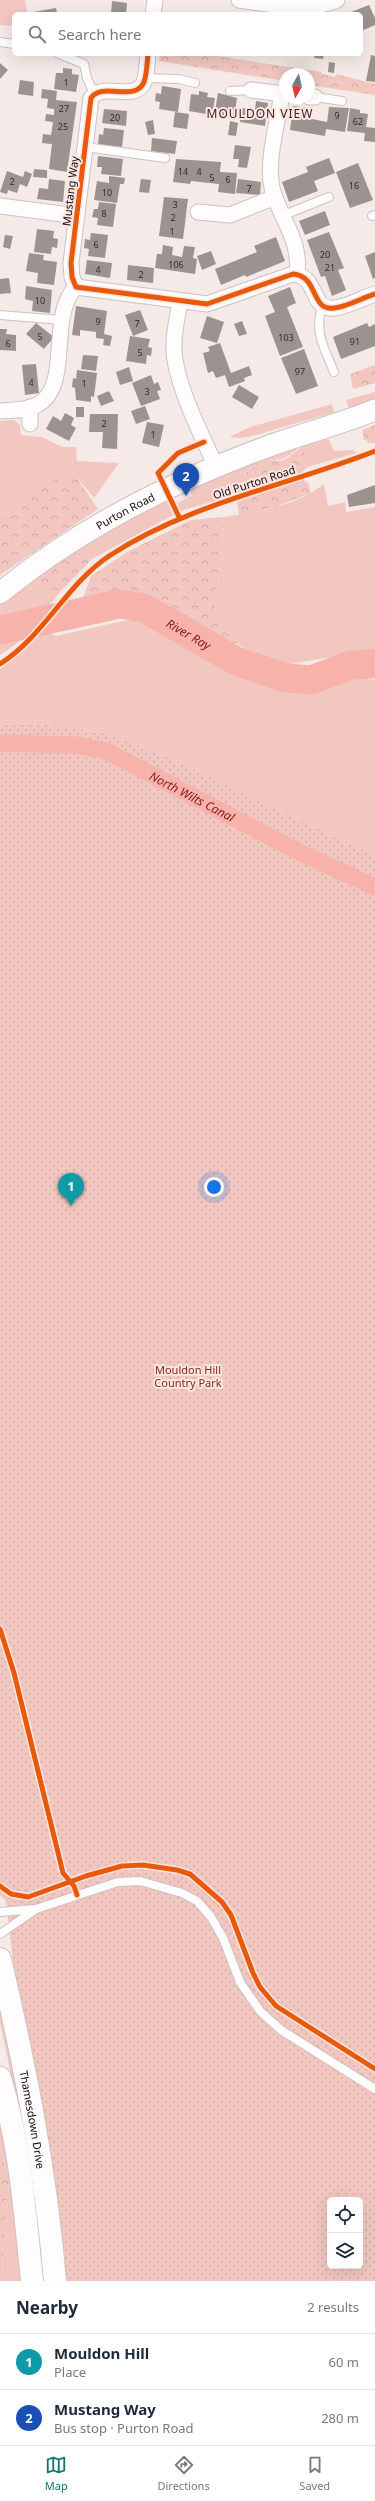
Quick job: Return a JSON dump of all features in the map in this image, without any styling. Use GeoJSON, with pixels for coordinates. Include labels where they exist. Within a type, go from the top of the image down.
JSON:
{"type":"FeatureCollection","features":[{"type":"Feature","properties":{"kind":"main road","name":"Purton Road"},"geometry":{"type":"LineString","coordinates":[[0,593],[44,560],[120,512],[170,485],[216,466],[375,410]]}},
{"type":"Feature","properties":{"kind":"main road","name":"Thamesdown Drive"},"geometry":{"type":"LineString","coordinates":[[0,1959],[32,2101],[45,2186],[55,2281]]}},
{"type":"Feature","properties":{"kind":"main road","name":"Thamesdown Drive"},"geometry":{"type":"LineString","coordinates":[[1,2076],[20,2174],[32,2281]]}},
{"type":"Feature","properties":{"kind":"street"},"geometry":{"type":"LineString","coordinates":[[153,12],[155,0]]}},
{"type":"Feature","properties":{"kind":"street"},"geometry":{"type":"LineString","coordinates":[[238,0],[306,6],[322,5],[337,0]]}},
{"type":"Feature","properties":{"kind":"street"},"geometry":{"type":"LineString","coordinates":[[94,94],[106,91],[135,90],[142,86],[145,78],[148,56]]}},
{"type":"Feature","properties":{"kind":"street"},"geometry":{"type":"LineString","coordinates":[[252,90],[279,93]]}},
{"type":"Feature","properties":{"kind":"street","name":"Mustang Way"},"geometry":{"type":"LineString","coordinates":[[76,287],[71,268],[90,104],[94,94]]}},
{"type":"Feature","properties":{"kind":"street"},"geometry":{"type":"LineString","coordinates":[[281,104],[270,173],[275,197],[284,215],[297,249],[297,274]]}},
{"type":"Feature","properties":{"kind":"street"},"geometry":{"type":"LineString","coordinates":[[198,212],[230,215],[275,197]]}},
{"type":"Feature","properties":{"kind":"street"},"geometry":{"type":"LineString","coordinates":[[0,206],[77,216]]}},
{"type":"Feature","properties":{"kind":"street"},"geometry":{"type":"LineString","coordinates":[[0,411],[30,408],[46,399],[52,390],[66,300],[76,287],[180,302],[207,304],[217,302],[285,276],[297,274],[309,282],[322,306],[336,308],[375,294]]}},
{"type":"Feature","properties":{"kind":"street"},"geometry":{"type":"LineString","coordinates":[[180,302],[174,338],[175,356],[199,429],[216,466]]}},
{"type":"Feature","properties":{"kind":"street"},"geometry":{"type":"LineString","coordinates":[[30,408],[30,424]]}},
{"type":"Feature","properties":{"kind":"lane"},"geometry":{"type":"LineString","coordinates":[[0,42],[12,44]]}},
{"type":"Feature","properties":{"kind":"lane"},"geometry":{"type":"LineString","coordinates":[[64,56],[84,64],[87,78],[94,94]]}},
{"type":"Feature","properties":{"kind":"lane"},"geometry":{"type":"LineString","coordinates":[[145,78],[179,79],[195,84]]}},
{"type":"Feature","properties":{"kind":"lane"},"geometry":{"type":"LineString","coordinates":[[230,91],[252,90]]}},
{"type":"Feature","properties":{"kind":"lane"},"geometry":{"type":"LineString","coordinates":[[315,97],[342,101]]}},
{"type":"Feature","properties":{"kind":"lane"},"geometry":{"type":"LineString","coordinates":[[85,147],[166,158]]}},
{"type":"Feature","properties":{"kind":"lane"},"geometry":{"type":"LineString","coordinates":[[284,215],[329,197]]}},
{"type":"Feature","properties":{"kind":"lane"},"geometry":{"type":"LineString","coordinates":[[322,306],[318,333],[334,372]]}},
{"type":"Feature","properties":{"kind":"lane"},"geometry":{"type":"LineString","coordinates":[[0,315],[62,320]]}},
{"type":"Feature","properties":{"kind":"lane"},"geometry":{"type":"LineString","coordinates":[[0,1934],[36,1910],[118,1882],[140,1881],[182,1893],[197,1901],[211,1917],[223,1938],[240,1982],[260,2011],[281,2030],[375,2089]]}},
{"type":"Feature","properties":{"kind":"lane"},"geometry":{"type":"LineString","coordinates":[[0,1912],[36,1910]]}},
{"type":"Feature","properties":{"kind":"green space"},"geometry":{"type":"Polygon","coordinates":[[[0,0],[25,0],[27,12],[12,12],[12,26],[0,25],[0,0]]]}},
{"type":"Feature","properties":{"kind":"green space"},"geometry":{"type":"Polygon","coordinates":[[[160,56],[217,56],[296,68],[279,68],[279,80],[159,61],[160,56]]]}},
{"type":"Feature","properties":{"kind":"green space"},"geometry":{"type":"Polygon","coordinates":[[[315,71],[335,77],[336,74],[375,84],[375,95],[315,86],[315,71]]]}},
{"type":"Feature","properties":{"kind":"green space"},"geometry":{"type":"Polygon","coordinates":[[[375,365],[375,383],[353,389],[350,374],[375,365]]]}},
{"type":"Feature","properties":{"kind":"green space"},"geometry":{"type":"Polygon","coordinates":[[[375,392],[375,400],[349,408],[346,400],[375,392]]]}},
{"type":"Feature","properties":{"kind":"green space"},"geometry":{"type":"Polygon","coordinates":[[[332,404],[334,412],[252,436],[240,438],[229,437],[250,427],[332,404]]]}},
{"type":"Feature","properties":{"kind":"green space"},"geometry":{"type":"Polygon","coordinates":[[[14,420],[20,425],[21,435],[42,437],[62,447],[76,447],[77,461],[119,463],[94,498],[75,475],[7,513],[0,514],[0,421],[14,420]]]}},
{"type":"Feature","properties":{"kind":"green space"},"geometry":{"type":"Polygon","coordinates":[[[375,425],[375,443],[369,443],[364,439],[362,430],[375,425]]]}},
{"type":"Feature","properties":{"kind":"green space"},"geometry":{"type":"Polygon","coordinates":[[[329,439],[334,451],[353,450],[357,453],[307,467],[304,446],[329,439]]]}},
{"type":"Feature","properties":{"kind":"green space"},"geometry":{"type":"Polygon","coordinates":[[[304,446],[307,467],[301,473],[303,480],[308,483],[311,493],[275,507],[239,515],[235,490],[248,471],[261,461],[284,460],[304,446]]]}},
{"type":"Feature","properties":{"kind":"green space"},"geometry":{"type":"Polygon","coordinates":[[[298,448],[285,458],[265,461],[250,468],[234,493],[230,495],[181,511],[177,503],[192,496],[190,489],[257,461],[298,448]]]}},
{"type":"Feature","properties":{"kind":"green space"},"geometry":{"type":"Polygon","coordinates":[[[62,475],[75,475],[98,509],[0,575],[0,514],[8,513],[62,475]]]}},
{"type":"Feature","properties":{"kind":"green space"},"geometry":{"type":"Polygon","coordinates":[[[324,484],[328,506],[345,502],[346,512],[375,507],[375,656],[337,656],[290,664],[274,663],[237,644],[215,610],[222,548],[223,517],[249,513],[289,503],[302,498],[324,484]]]}},
{"type":"Feature","properties":{"kind":"green space"},"geometry":{"type":"Polygon","coordinates":[[[167,500],[173,515],[92,559],[68,555],[124,522],[167,500]]]}},
{"type":"Feature","properties":{"kind":"green space"},"geometry":{"type":"Polygon","coordinates":[[[223,517],[222,548],[215,610],[237,644],[133,611],[82,601],[91,576],[127,552],[191,520],[223,517]]]}},
{"type":"Feature","properties":{"kind":"green space"},"geometry":{"type":"Polygon","coordinates":[[[68,555],[92,559],[60,592],[23,586],[68,555]]]}},
{"type":"Feature","properties":{"kind":"green space"},"geometry":{"type":"Polygon","coordinates":[[[23,586],[60,592],[19,642],[0,655],[0,603],[23,586]]]}},
{"type":"Feature","properties":{"kind":"green space"},"geometry":{"type":"Polygon","coordinates":[[[144,619],[162,627],[249,679],[291,689],[326,688],[357,678],[375,680],[375,856],[169,758],[105,733],[32,723],[0,725],[0,669],[26,648],[42,630],[56,636],[123,621],[144,619]]]}},
{"type":"Feature","properties":{"kind":"green space","name":"Mouldon Hill Country Park"},"geometry":{"type":"Polygon","coordinates":[[[32,723],[105,733],[169,758],[375,856],[375,2281],[62,2281],[17,1995],[6,1901],[0,1895],[0,725],[32,723]]]}},
{"type":"Feature","properties":{"kind":"green space"},"geometry":{"type":"Polygon","coordinates":[[[0,1994],[34,2169],[45,2281],[40,2281],[20,2118],[0,2022],[0,1994]]]}},
{"type":"Feature","properties":{"kind":"green space"},"geometry":{"type":"Polygon","coordinates":[[[0,2111],[7,2151],[22,2281],[4,2281],[2,2271],[9,2182],[0,2145],[0,2111]]]}},
{"type":"Feature","properties":{"kind":"green space"},"geometry":{"type":"Polygon","coordinates":[[[0,2145],[9,2182],[2,2271],[4,2281],[0,2281],[0,2145]]]}},
{"type":"Feature","properties":{"kind":"building"},"geometry":{"type":"Polygon","coordinates":[[[112,1],[127,3],[126,12],[111,12],[112,1]]]}},
{"type":"Feature","properties":{"kind":"building"},"geometry":{"type":"Polygon","coordinates":[[[369,5],[375,18],[375,25],[363,30],[363,12],[351,12],[369,5]]]}},
{"type":"Feature","properties":{"kind":"building"},"geometry":{"type":"Polygon","coordinates":[[[56,8],[57,12],[33,12],[56,8]]]}},
{"type":"Feature","properties":{"kind":"building"},"geometry":{"type":"Polygon","coordinates":[[[371,55],[375,56],[375,82],[366,81],[371,55]]]}},
{"type":"Feature","properties":{"kind":"building"},"geometry":{"type":"Polygon","coordinates":[[[314,56],[324,56],[323,59],[314,58],[314,56]]]}},
{"type":"Feature","properties":{"kind":"building"},"geometry":{"type":"Polygon","coordinates":[[[329,62],[335,63],[334,73],[328,72],[329,62]]]}},
{"type":"Feature","properties":{"kind":"building"},"geometry":{"type":"Polygon","coordinates":[[[0,63],[8,70],[0,79],[0,63]]]}},
{"type":"Feature","properties":{"kind":"building"},"geometry":{"type":"Polygon","coordinates":[[[63,68],[72,69],[72,74],[79,75],[76,92],[54,89],[56,73],[63,73],[63,68]]]}},
{"type":"Feature","properties":{"kind":"building"},"geometry":{"type":"Polygon","coordinates":[[[20,80],[34,82],[33,96],[18,94],[20,80]]]}},
{"type":"Feature","properties":{"kind":"building"},"geometry":{"type":"Polygon","coordinates":[[[162,86],[181,89],[178,112],[159,109],[160,102],[155,101],[156,93],[161,94],[162,86]]]}},
{"type":"Feature","properties":{"kind":"building"},"geometry":{"type":"Polygon","coordinates":[[[42,89],[57,91],[56,100],[77,102],[67,172],[49,169],[52,144],[42,143],[43,134],[51,135],[53,122],[45,121],[46,114],[54,115],[54,109],[47,108],[48,99],[41,98],[42,89]]]}},
{"type":"Feature","properties":{"kind":"building"},"geometry":{"type":"Polygon","coordinates":[[[199,91],[208,93],[207,97],[215,98],[212,115],[189,111],[191,94],[199,95],[199,91]]]}},
{"type":"Feature","properties":{"kind":"building"},"geometry":{"type":"Polygon","coordinates":[[[218,93],[237,98],[234,119],[214,116],[218,93]]]}},
{"type":"Feature","properties":{"kind":"building"},"geometry":{"type":"Polygon","coordinates":[[[256,101],[268,103],[265,126],[240,122],[242,108],[255,110],[256,101]]]}},
{"type":"Feature","properties":{"kind":"building"},"geometry":{"type":"Polygon","coordinates":[[[293,106],[308,108],[307,118],[327,122],[329,107],[349,108],[345,132],[326,129],[325,136],[290,130],[293,106]]]}},
{"type":"Feature","properties":{"kind":"building"},"geometry":{"type":"Polygon","coordinates":[[[350,108],[360,110],[360,113],[368,114],[366,127],[375,128],[375,142],[364,141],[365,133],[347,131],[350,108]]]}},
{"type":"Feature","properties":{"kind":"building"},"geometry":{"type":"Polygon","coordinates":[[[104,109],[127,111],[126,126],[102,123],[104,109]]]}},
{"type":"Feature","properties":{"kind":"building"},"geometry":{"type":"Polygon","coordinates":[[[175,112],[189,114],[187,129],[173,127],[175,112]]]}},
{"type":"Feature","properties":{"kind":"building"},"geometry":{"type":"Polygon","coordinates":[[[153,120],[155,134],[148,135],[145,122],[153,120]]]}},
{"type":"Feature","properties":{"kind":"building"},"geometry":{"type":"Polygon","coordinates":[[[230,121],[238,123],[236,136],[228,135],[230,121]]]}},
{"type":"Feature","properties":{"kind":"building"},"geometry":{"type":"Polygon","coordinates":[[[104,128],[124,130],[122,147],[98,144],[99,134],[103,135],[104,128]]]}},
{"type":"Feature","properties":{"kind":"building"},"geometry":{"type":"Polygon","coordinates":[[[152,138],[177,141],[175,154],[151,151],[152,138]]]}},
{"type":"Feature","properties":{"kind":"building"},"geometry":{"type":"Polygon","coordinates":[[[235,145],[251,147],[247,168],[238,167],[239,159],[233,159],[235,145]]]}},
{"type":"Feature","properties":{"kind":"building"},"geometry":{"type":"Polygon","coordinates":[[[98,156],[123,159],[121,176],[101,174],[102,167],[97,167],[98,156]]]}},
{"type":"Feature","properties":{"kind":"building"},"geometry":{"type":"Polygon","coordinates":[[[329,158],[335,173],[314,181],[318,191],[289,202],[282,182],[308,172],[306,167],[329,158]]]}},
{"type":"Feature","properties":{"kind":"building"},"geometry":{"type":"Polygon","coordinates":[[[176,159],[221,162],[220,172],[237,173],[235,194],[218,192],[219,184],[191,181],[190,184],[173,182],[176,159]]]}},
{"type":"Feature","properties":{"kind":"building"},"geometry":{"type":"Polygon","coordinates":[[[358,163],[373,200],[350,208],[336,172],[358,163]]]}},
{"type":"Feature","properties":{"kind":"building"},"geometry":{"type":"Polygon","coordinates":[[[34,169],[47,170],[47,178],[33,177],[34,169]]]}},
{"type":"Feature","properties":{"kind":"building"},"geometry":{"type":"Polygon","coordinates":[[[7,171],[23,177],[25,171],[32,174],[27,187],[20,184],[17,193],[8,190],[7,194],[0,192],[7,171]]]}},
{"type":"Feature","properties":{"kind":"building"},"geometry":{"type":"Polygon","coordinates":[[[109,176],[125,178],[124,184],[120,184],[117,203],[94,200],[97,181],[109,183],[109,176]]]}},
{"type":"Feature","properties":{"kind":"building"},"geometry":{"type":"Polygon","coordinates":[[[49,179],[65,181],[63,202],[37,199],[39,188],[48,189],[49,179]]]}},
{"type":"Feature","properties":{"kind":"building"},"geometry":{"type":"Polygon","coordinates":[[[141,179],[151,180],[149,193],[139,192],[141,179]]]}},
{"type":"Feature","properties":{"kind":"building"},"geometry":{"type":"Polygon","coordinates":[[[238,179],[261,182],[260,195],[236,193],[238,179]]]}},
{"type":"Feature","properties":{"kind":"building"},"geometry":{"type":"Polygon","coordinates":[[[164,197],[188,199],[183,239],[159,236],[164,197]]]}},
{"type":"Feature","properties":{"kind":"building"},"geometry":{"type":"Polygon","coordinates":[[[99,202],[116,204],[113,227],[97,225],[98,218],[92,217],[94,209],[98,209],[99,202]]]}},
{"type":"Feature","properties":{"kind":"building"},"geometry":{"type":"Polygon","coordinates":[[[325,211],[330,225],[305,235],[299,221],[325,211]]]}},
{"type":"Feature","properties":{"kind":"building"},"geometry":{"type":"Polygon","coordinates":[[[37,229],[54,231],[53,238],[58,239],[57,248],[52,247],[51,254],[34,252],[37,229]]]}},
{"type":"Feature","properties":{"kind":"building"},"geometry":{"type":"Polygon","coordinates":[[[329,232],[344,268],[338,270],[346,290],[332,296],[325,276],[321,277],[307,240],[329,232]]]}},
{"type":"Feature","properties":{"kind":"building"},"geometry":{"type":"Polygon","coordinates":[[[91,233],[108,235],[105,258],[88,256],[89,249],[84,248],[85,239],[90,240],[91,233]]]}},
{"type":"Feature","properties":{"kind":"building"},"geometry":{"type":"Polygon","coordinates":[[[5,235],[13,236],[10,249],[3,247],[5,235]]]}},
{"type":"Feature","properties":{"kind":"building"},"geometry":{"type":"Polygon","coordinates":[[[276,237],[285,261],[246,277],[245,275],[221,285],[215,269],[257,252],[254,246],[276,237]]]}},
{"type":"Feature","properties":{"kind":"building"},"geometry":{"type":"Polygon","coordinates":[[[163,245],[173,247],[172,255],[182,257],[184,246],[195,247],[193,258],[197,259],[195,274],[155,268],[157,254],[162,254],[163,245]]]}},
{"type":"Feature","properties":{"kind":"building"},"geometry":{"type":"Polygon","coordinates":[[[211,251],[216,264],[202,270],[197,256],[211,251]]]}},
{"type":"Feature","properties":{"kind":"building"},"geometry":{"type":"Polygon","coordinates":[[[375,252],[375,278],[373,279],[365,256],[375,252]]]}},
{"type":"Feature","properties":{"kind":"building"},"geometry":{"type":"Polygon","coordinates":[[[29,253],[44,255],[43,260],[57,262],[54,285],[37,283],[38,273],[26,271],[29,253]]]}},
{"type":"Feature","properties":{"kind":"building"},"geometry":{"type":"Polygon","coordinates":[[[87,260],[112,263],[110,278],[85,274],[87,260]]]}},
{"type":"Feature","properties":{"kind":"building"},"geometry":{"type":"Polygon","coordinates":[[[128,265],[154,268],[153,283],[127,280],[128,265]]]}},
{"type":"Feature","properties":{"kind":"building"},"geometry":{"type":"Polygon","coordinates":[[[9,278],[11,293],[0,294],[0,279],[9,278]]]}},
{"type":"Feature","properties":{"kind":"building"},"geometry":{"type":"Polygon","coordinates":[[[26,286],[52,290],[50,313],[32,311],[33,301],[25,299],[26,286]]]}},
{"type":"Feature","properties":{"kind":"building"},"geometry":{"type":"Polygon","coordinates":[[[290,287],[296,303],[287,307],[303,347],[280,356],[265,316],[275,312],[268,296],[290,287]]]}},
{"type":"Feature","properties":{"kind":"building"},"geometry":{"type":"Polygon","coordinates":[[[76,306],[107,311],[104,334],[112,336],[110,346],[103,345],[104,339],[96,338],[96,332],[80,330],[80,336],[72,335],[76,306]]]}},
{"type":"Feature","properties":{"kind":"building"},"geometry":{"type":"Polygon","coordinates":[[[140,310],[148,330],[133,336],[125,315],[140,310]]]}},
{"type":"Feature","properties":{"kind":"building"},"geometry":{"type":"Polygon","coordinates":[[[207,316],[224,322],[217,343],[200,338],[207,316]]]}},
{"type":"Feature","properties":{"kind":"building"},"geometry":{"type":"Polygon","coordinates":[[[242,321],[247,334],[239,336],[234,324],[242,321]]]}},
{"type":"Feature","properties":{"kind":"building"},"geometry":{"type":"Polygon","coordinates":[[[36,323],[54,337],[44,349],[26,334],[36,323]]]}},
{"type":"Feature","properties":{"kind":"building"},"geometry":{"type":"Polygon","coordinates":[[[367,323],[369,327],[375,324],[375,346],[341,359],[333,337],[367,323]]]}},
{"type":"Feature","properties":{"kind":"building"},"geometry":{"type":"Polygon","coordinates":[[[0,329],[7,329],[6,334],[16,335],[16,351],[0,350],[0,329]]]}},
{"type":"Feature","properties":{"kind":"building"},"geometry":{"type":"Polygon","coordinates":[[[130,336],[150,339],[148,347],[152,348],[151,356],[147,355],[146,364],[126,361],[130,336]]]}},
{"type":"Feature","properties":{"kind":"building"},"geometry":{"type":"Polygon","coordinates":[[[220,343],[231,373],[249,366],[252,375],[244,378],[245,381],[229,387],[225,375],[216,378],[213,371],[208,373],[203,353],[210,351],[208,347],[220,343]]]}},
{"type":"Feature","properties":{"kind":"building"},"geometry":{"type":"Polygon","coordinates":[[[304,349],[318,386],[296,394],[281,358],[304,349]]]}},
{"type":"Feature","properties":{"kind":"building"},"geometry":{"type":"Polygon","coordinates":[[[83,355],[98,356],[96,371],[81,369],[83,355]]]}},
{"type":"Feature","properties":{"kind":"building"},"geometry":{"type":"Polygon","coordinates":[[[36,364],[39,393],[25,395],[22,365],[36,364]]]}},
{"type":"Feature","properties":{"kind":"building"},"geometry":{"type":"Polygon","coordinates":[[[129,367],[133,381],[120,385],[116,372],[129,367]]]}},
{"type":"Feature","properties":{"kind":"building"},"geometry":{"type":"Polygon","coordinates":[[[77,370],[97,373],[94,397],[91,396],[91,402],[76,400],[75,388],[72,387],[73,378],[76,379],[77,370]]]}},
{"type":"Feature","properties":{"kind":"building"},"geometry":{"type":"Polygon","coordinates":[[[151,375],[154,384],[158,382],[161,390],[157,391],[160,399],[141,406],[132,383],[151,375]]]}},
{"type":"Feature","properties":{"kind":"building"},"geometry":{"type":"Polygon","coordinates":[[[239,385],[259,397],[252,409],[232,397],[239,385]]]}},
{"type":"Feature","properties":{"kind":"building"},"geometry":{"type":"Polygon","coordinates":[[[109,391],[114,401],[101,406],[97,396],[109,391]]]}},
{"type":"Feature","properties":{"kind":"building"},"geometry":{"type":"Polygon","coordinates":[[[145,406],[150,419],[136,424],[131,411],[145,406]]]}},
{"type":"Feature","properties":{"kind":"building"},"geometry":{"type":"Polygon","coordinates":[[[76,407],[84,407],[84,417],[76,417],[76,407]]]}},
{"type":"Feature","properties":{"kind":"building"},"geometry":{"type":"Polygon","coordinates":[[[65,413],[74,418],[71,425],[76,428],[69,441],[46,429],[53,416],[61,421],[65,413]]]}},
{"type":"Feature","properties":{"kind":"building"},"geometry":{"type":"Polygon","coordinates":[[[90,414],[118,414],[117,449],[102,448],[103,432],[89,432],[90,414]]]}},
{"type":"Feature","properties":{"kind":"building"},"geometry":{"type":"Polygon","coordinates":[[[147,422],[164,425],[159,447],[142,443],[147,422]]]}},
{"type":"Feature","properties":{"kind":"building"},"geometry":{"type":"Polygon","coordinates":[[[375,485],[375,503],[349,507],[347,495],[375,485]]]}},
{"type":"Feature","properties":{"kind":"waterway","name":"River Ray"},"geometry":{"type":"LineString","coordinates":[[0,630],[119,604],[144,608],[236,661],[286,678],[311,680],[351,665],[375,664]]}},
{"type":"Feature","properties":{"kind":"waterway","name":"North Wilts Canal"},"geometry":{"type":"LineString","coordinates":[[0,743],[76,745],[106,751],[305,855],[375,887]]}},
{"type":"Feature","properties":{"kind":"cycle path"},"geometry":{"type":"LineString","coordinates":[[148,56],[145,79],[140,88],[134,91],[126,92],[103,91],[96,93],[91,98],[71,263],[72,277],[76,287],[207,304],[293,274],[301,276],[307,281],[317,299],[326,307],[334,308],[344,306],[375,294]]}},
{"type":"Feature","properties":{"kind":"cycle path"},"geometry":{"type":"LineString","coordinates":[[180,519],[158,473],[178,453],[204,442]]}},
{"type":"Feature","properties":{"kind":"cycle path","name":"Old Purton Road"},"geometry":{"type":"LineString","coordinates":[[0,664],[16,653],[30,639],[80,581],[94,568],[109,556],[140,538],[172,522],[205,509],[375,451]]}},
{"type":"Feature","properties":{"kind":"cycle path"},"geometry":{"type":"LineString","coordinates":[[0,1629],[14,1673],[63,1873],[74,1886],[77,1895]]}},
{"type":"Feature","properties":{"kind":"cycle path"},"geometry":{"type":"LineString","coordinates":[[0,1886],[11,1894],[28,1897],[86,1876],[122,1866],[143,1865],[177,1870],[190,1874],[222,1902],[231,1915],[253,1973],[260,1987],[276,2006],[375,2069]]}},
{"type":"Feature","properties":{"kind":"place","name":"Mustang Way"},"geometry":{"type":"Point","coordinates":[186,496]}},
{"type":"Feature","properties":{"kind":"place","name":"Mouldon Hill"},"geometry":{"type":"Point","coordinates":[71,1206]}},
{"type":"Feature","properties":{"kind":"district","name":"MOULDON VIEW"},"geometry":{"type":"Point","coordinates":[260,113]}}]}
